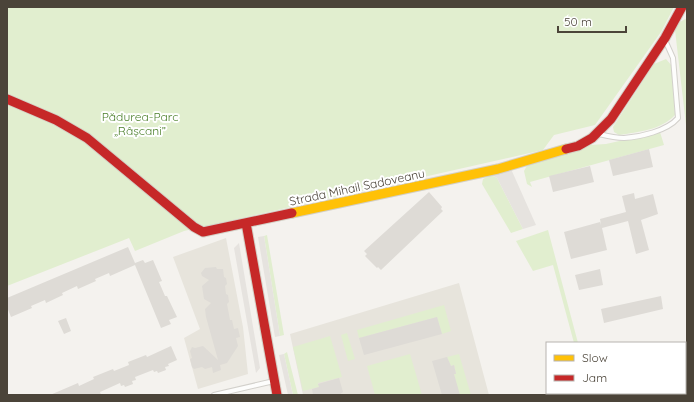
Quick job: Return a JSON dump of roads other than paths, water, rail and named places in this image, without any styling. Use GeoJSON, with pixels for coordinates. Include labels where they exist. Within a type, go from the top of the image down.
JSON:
{"type":"FeatureCollection","features":[{"type":"Feature","properties":{"kind":"main road","name":"Strada Mihail Sadoveanu"},"geometry":{"type":"LineString","coordinates":[[7,99],[56,120],[87,138],[194,227],[203,232],[513,165],[578,146],[598,134],[611,119],[682,8]]}},
{"type":"Feature","properties":{"kind":"main road"},"geometry":{"type":"LineString","coordinates":[[246,223],[277,395]]}},
{"type":"Feature","properties":{"kind":"lane"},"geometry":{"type":"LineString","coordinates":[[598,134],[617,138],[636,136],[670,125],[678,118],[673,58],[664,38]]}},
{"type":"Feature","properties":{"kind":"lane"},"geometry":{"type":"LineString","coordinates":[[214,395],[274,381]]}},
{"type":"Feature","properties":{"kind":"park label","name":"Pădurea-Parc „Râșcani”"},"geometry":{"type":"Point","coordinates":[140,123]}}]}
